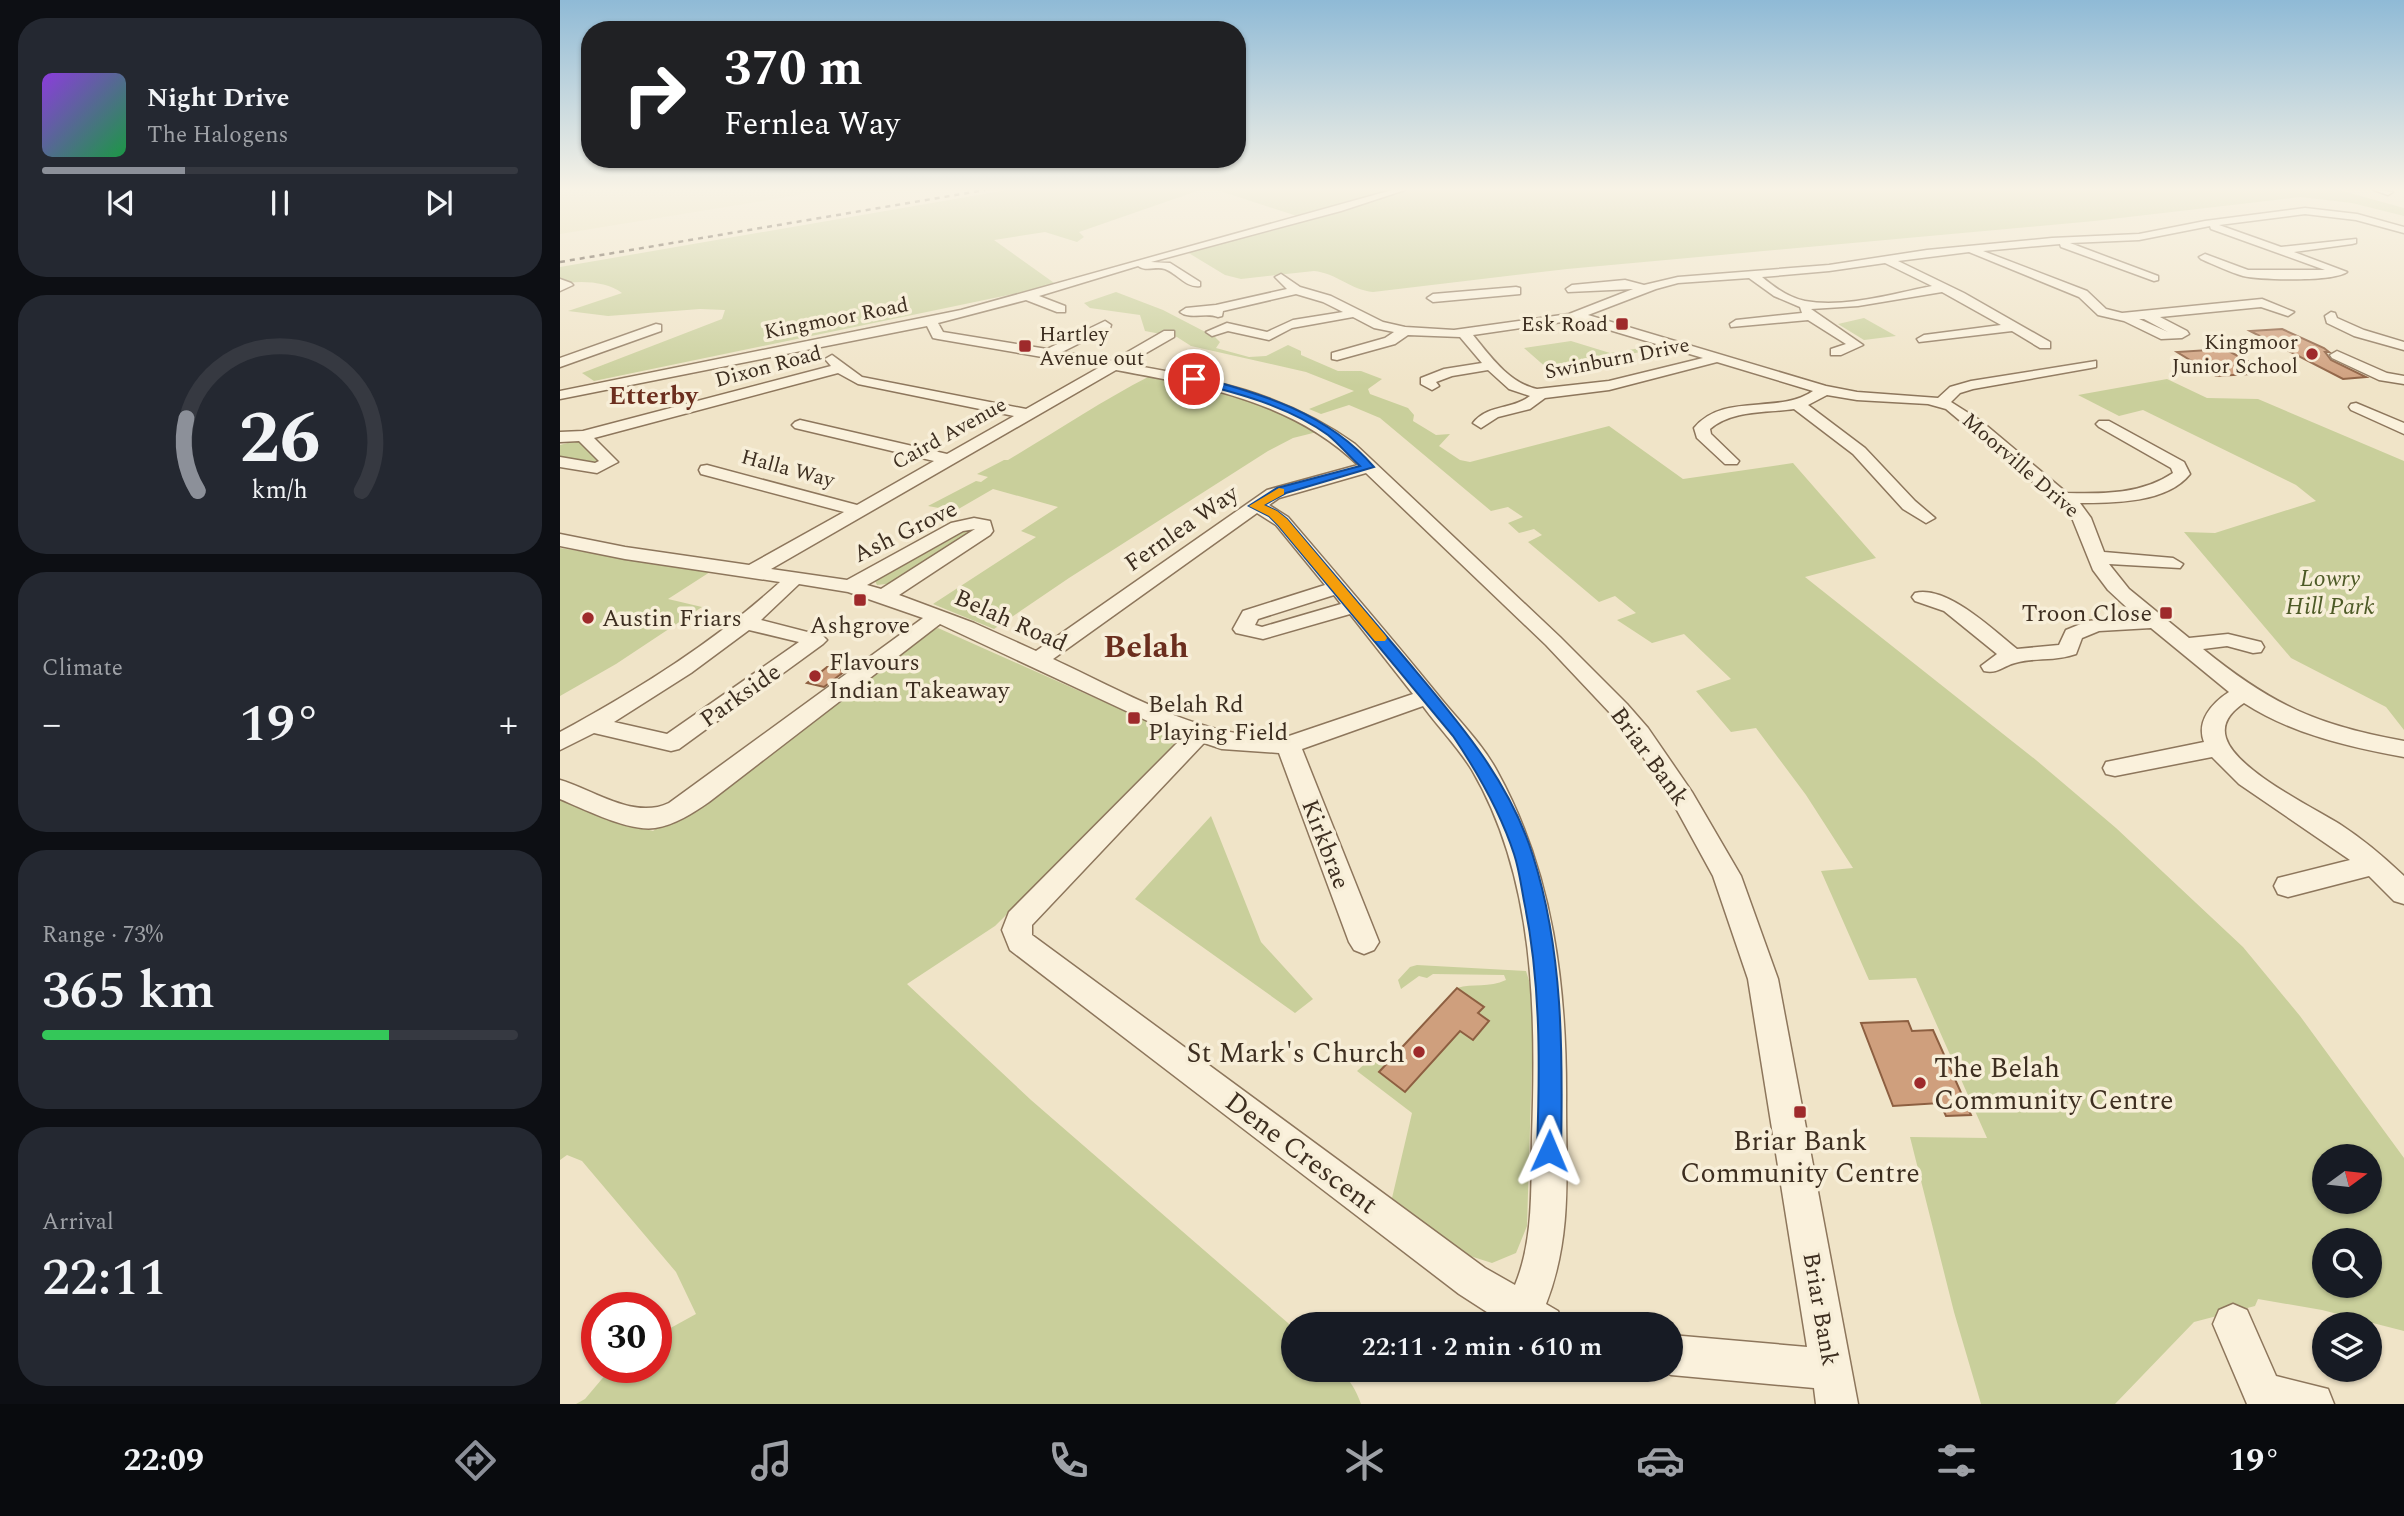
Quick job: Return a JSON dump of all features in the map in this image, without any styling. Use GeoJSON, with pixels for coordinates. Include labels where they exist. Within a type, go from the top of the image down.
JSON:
{"type":"FeatureCollection","features":[{"type":"Feature","properties":{"kind":"street","name":"Kingmoor Road"},"geometry":{"type":"LineString","coordinates":[[560,394],[658,372],[931,321],[1029,297],[1170,256]]}},
{"type":"Feature","properties":{"kind":"street"},"geometry":{"type":"LineString","coordinates":[[1282,277],[1296,290],[1327,299],[1379,325],[1405,331],[1464,333],[1577,316],[1645,289],[1678,281],[1925,256]]}},
{"type":"Feature","properties":{"kind":"street"},"geometry":{"type":"LineString","coordinates":[[1985,256],[2083,294],[2102,312],[2128,318],[2166,336],[2182,334],[2149,316]]}},
{"type":"Feature","properties":{"kind":"street"},"geometry":{"type":"LineString","coordinates":[[2095,256],[2154,278]]}},
{"type":"Feature","properties":{"kind":"street"},"geometry":{"type":"LineString","coordinates":[[2273,271],[2301,274],[2341,272],[2296,256]]}},
{"type":"Feature","properties":{"kind":"street"},"geometry":{"type":"LineString","coordinates":[[2205,257],[2246,273],[2273,271],[2313,262]]}},
{"type":"Feature","properties":{"kind":"street"},"geometry":{"type":"LineString","coordinates":[[1888,260],[2045,345]]}},
{"type":"Feature","properties":{"kind":"street"},"geometry":{"type":"LineString","coordinates":[[1130,266],[1166,265],[1196,284]]}},
{"type":"Feature","properties":{"kind":"street"},"geometry":{"type":"LineString","coordinates":[[1752,274],[1767,287],[1808,310],[1856,345],[1836,352]]}},
{"type":"Feature","properties":{"kind":"street"},"geometry":{"type":"LineString","coordinates":[[1572,289],[1625,284],[1645,289]]}},
{"type":"Feature","properties":{"kind":"street"},"geometry":{"type":"LineString","coordinates":[[1736,324],[1943,288]]}},
{"type":"Feature","properties":{"kind":"street"},"geometry":{"type":"LineString","coordinates":[[1186,312],[1217,311],[1296,290]]}},
{"type":"Feature","properties":{"kind":"street"},"geometry":{"type":"LineString","coordinates":[[1433,298],[1516,291]]}},
{"type":"Feature","properties":{"kind":"street"},"geometry":{"type":"LineString","coordinates":[[1477,294],[1514,326]]}},
{"type":"Feature","properties":{"kind":"street"},"geometry":{"type":"LineString","coordinates":[[1029,297],[1061,309]]}},
{"type":"Feature","properties":{"kind":"street"},"geometry":{"type":"LineString","coordinates":[[2128,318],[2262,303],[2288,312]]}},
{"type":"Feature","properties":{"kind":"street"},"geometry":{"type":"LineString","coordinates":[[1212,332],[1227,327],[1272,338],[1288,324],[1327,320],[1352,313]]}},
{"type":"Feature","properties":{"kind":"street"},"geometry":{"type":"LineString","coordinates":[[1577,316],[1716,358]]}},
{"type":"Feature","properties":{"kind":"street"},"geometry":{"type":"LineString","coordinates":[[2328,317],[2359,333],[2404,346]]}},
{"type":"Feature","properties":{"kind":"street","name":"Briar Bank"},"geometry":{"type":"LineString","coordinates":[[931,321],[938,335],[1209,382],[1279,405],[1332,434],[1497,587],[1619,709],[1640,734],[1683,798],[1727,876],[1763,979],[1834,1386]]}},
{"type":"Feature","properties":{"kind":"street"},"geometry":{"type":"LineString","coordinates":[[1050,353],[1105,324]]}},
{"type":"Feature","properties":{"kind":"street"},"geometry":{"type":"LineString","coordinates":[[1924,339],[2016,327]]}},
{"type":"Feature","properties":{"kind":"street"},"geometry":{"type":"LineString","coordinates":[[560,363],[656,328]]}},
{"type":"Feature","properties":{"kind":"street"},"geometry":{"type":"LineString","coordinates":[[1348,356],[1390,341],[1405,331]]}},
{"type":"Feature","properties":{"kind":"street","name":"Swinburn Drive"},"geometry":{"type":"LineString","coordinates":[[1464,333],[1515,386],[1539,395],[1570,392],[1700,364],[1716,358]]}},
{"type":"Feature","properties":{"kind":"street","name":"Caird Avenue"},"geometry":{"type":"LineString","coordinates":[[751,572],[1169,334]]}},
{"type":"Feature","properties":{"kind":"street"},"geometry":{"type":"LineString","coordinates":[[817,343],[841,368],[858,380],[1028,414]]}},
{"type":"Feature","properties":{"kind":"street"},"geometry":{"type":"LineString","coordinates":[[2337,355],[2384,377],[2404,380]]}},
{"type":"Feature","properties":{"kind":"street","name":"Moorville Drive"},"geometry":{"type":"LineString","coordinates":[[1716,358],[1824,390],[1857,396],[1916,398],[1941,402],[1963,413],[2066,498],[2087,523],[2097,557],[2108,579],[2245,694],[2332,732],[2404,749]]}},
{"type":"Feature","properties":{"kind":"street"},"geometry":{"type":"LineString","coordinates":[[1941,402],[1955,390],[1971,385],[2091,364]]}},
{"type":"Feature","properties":{"kind":"street"},"geometry":{"type":"LineString","coordinates":[[1407,383],[1429,383],[1449,372],[1493,365]]}},
{"type":"Feature","properties":{"kind":"street","name":"Dixon Road"},"geometry":{"type":"LineString","coordinates":[[560,437],[583,436],[841,368]]}},
{"type":"Feature","properties":{"kind":"street"},"geometry":{"type":"LineString","coordinates":[[1731,461],[1703,435],[1702,428],[1705,424],[1731,413],[1797,404],[1824,390]]}},
{"type":"Feature","properties":{"kind":"street"},"geometry":{"type":"LineString","coordinates":[[1464,418],[1486,419],[1525,408],[1539,395]]}},
{"type":"Feature","properties":{"kind":"street"},"geometry":{"type":"LineString","coordinates":[[706,404],[719,418]]}},
{"type":"Feature","properties":{"kind":"street"},"geometry":{"type":"LineString","coordinates":[[1797,404],[1859,451],[1909,505],[1926,518]]}},
{"type":"Feature","properties":{"kind":"street"},"geometry":{"type":"LineString","coordinates":[[2356,407],[2404,429]]}},
{"type":"Feature","properties":{"kind":"street"},"geometry":{"type":"LineString","coordinates":[[2066,498],[2136,494],[2173,482],[2182,474],[2178,465],[2104,424]]}},
{"type":"Feature","properties":{"kind":"street"},"geometry":{"type":"LineString","coordinates":[[800,425],[948,459]]}},
{"type":"Feature","properties":{"kind":"street"},"geometry":{"type":"LineString","coordinates":[[560,462],[592,468],[610,464],[583,436]]}},
{"type":"Feature","properties":{"kind":"street","name":"Fernlea Way"},"geometry":{"type":"LineString","coordinates":[[1037,660],[1255,506],[1282,490],[1368,467]]}},
{"type":"Feature","properties":{"kind":"street","name":"Halla Way"},"geometry":{"type":"LineString","coordinates":[[707,470],[857,510]]}},
{"type":"Feature","properties":{"kind":"street"},"geometry":{"type":"LineString","coordinates":[[1255,506],[1273,513],[1282,522],[1458,732],[1485,770],[1524,856],[1540,930],[1548,1002],[1551,1074],[1548,1176],[1542,1261],[1535,1312]]}},
{"type":"Feature","properties":{"kind":"street","name":"Ash Grove"},"geometry":{"type":"LineString","coordinates":[[850,586],[957,527],[974,523],[984,525],[984,531],[884,596]]}},
{"type":"Feature","properties":{"kind":"street","name":"Belah Road"},"geometry":{"type":"LineString","coordinates":[[560,540],[625,553],[850,586],[884,596],[938,616],[1199,734],[1243,744],[1288,745],[1427,697]]}},
{"type":"Feature","properties":{"kind":"street"},"geometry":{"type":"LineString","coordinates":[[2097,557],[2173,564]]}},
{"type":"Feature","properties":{"kind":"street"},"geometry":{"type":"LineString","coordinates":[[560,742],[684,668],[759,613],[795,578]]}},
{"type":"Feature","properties":{"kind":"street"},"geometry":{"type":"LineString","coordinates":[[1336,588],[1250,615],[1243,629],[1262,633],[1352,607]]}},
{"type":"Feature","properties":{"kind":"street"},"geometry":{"type":"LineString","coordinates":[[1922,597],[1953,600],[2001,660],[2060,653],[2068,649],[2071,636],[2076,631],[2109,625],[2156,622]]}},
{"type":"Feature","properties":{"kind":"street"},"geometry":{"type":"LineString","coordinates":[[560,789],[633,816],[654,820],[677,809],[726,775],[850,685],[938,616]]}},
{"type":"Feature","properties":{"kind":"street","name":"Parkside"},"geometry":{"type":"LineString","coordinates":[[592,725],[671,743],[816,640],[746,622]]}},
{"type":"Feature","properties":{"kind":"street"},"geometry":{"type":"LineString","coordinates":[[2185,645],[2228,640],[2253,647]]}},
{"type":"Feature","properties":{"kind":"street"},"geometry":{"type":"LineString","coordinates":[[2245,694],[2222,709],[2216,718],[2213,730],[2218,747],[2254,782],[2329,830],[2374,864],[2404,893]]}},
{"type":"Feature","properties":{"kind":"street","name":"Dene Crescent"},"geometry":{"type":"LineString","coordinates":[[1199,734],[1019,920],[1016,930],[1020,942],[1472,1281],[1524,1312]]}},
{"type":"Feature","properties":{"kind":"street","name":"Kirkbrae"},"geometry":{"type":"LineString","coordinates":[[1288,745],[1364,942]]}},
{"type":"Feature","properties":{"kind":"street"},"geometry":{"type":"LineString","coordinates":[[2115,768],[2218,747]]}},
{"type":"Feature","properties":{"kind":"street"},"geometry":{"type":"LineString","coordinates":[[2288,886],[2374,864]]}},
{"type":"Feature","properties":{"kind":"street"},"geometry":{"type":"LineString","coordinates":[[2233,1324],[2267,1399],[2313,1404]]}},
{"type":"Feature","properties":{"kind":"street"},"geometry":{"type":"LineString","coordinates":[[1683,1357],[1834,1386]]}},
{"type":"Feature","properties":{"kind":"green space"},"geometry":{"type":"Polygon","coordinates":[[[627,256],[1016,256],[1057,285],[594,381],[582,373],[722,319],[725,310],[700,309],[608,316],[568,311],[622,293],[592,282],[560,284],[560,267],[627,256]]]}},
{"type":"Feature","properties":{"kind":"green space"},"geometry":{"type":"Polygon","coordinates":[[[1193,256],[1715,256],[1567,269],[1373,292],[1314,271],[1241,279],[1225,275],[1193,256]]]}},
{"type":"Feature","properties":{"kind":"green space"},"geometry":{"type":"Polygon","coordinates":[[[1116,292],[1163,310],[1215,337],[1220,342],[1216,348],[1249,357],[1266,356],[1288,345],[1301,351],[1301,355],[1338,371],[1361,371],[1382,379],[1368,389],[1370,394],[1408,408],[1414,415],[1413,421],[1436,435],[1450,434],[1439,446],[1460,460],[1470,462],[1609,426],[1683,479],[1793,463],[1876,558],[1805,577],[2036,760],[2116,828],[2243,947],[2300,1016],[2404,1158],[2404,1331],[2382,1325],[2382,1312],[2330,1312],[2258,1299],[2255,1306],[2194,1322],[2115,1404],[1981,1404],[1954,1312],[1910,1137],[1987,1138],[1916,978],[1869,980],[1821,871],[1853,868],[1806,795],[1756,728],[1731,732],[1696,691],[1731,679],[1684,634],[1652,643],[1617,620],[1636,613],[1615,596],[1599,602],[1528,542],[1542,535],[1534,529],[1519,533],[1508,523],[1523,517],[1508,507],[1491,511],[1380,418],[1349,405],[1321,414],[1309,409],[1354,391],[1306,372],[1191,346],[1177,337],[1145,331],[1140,315],[1090,308],[1084,303],[1116,292]]]}},
{"type":"Feature","properties":{"kind":"green space"},"geometry":{"type":"Polygon","coordinates":[[[1864,318],[1896,336],[1864,340],[1838,324],[1864,318]]]}},
{"type":"Feature","properties":{"kind":"green space"},"geometry":{"type":"Polygon","coordinates":[[[1571,341],[1610,353],[1659,345],[1668,347],[1548,369],[1524,348],[1571,341]]]}},
{"type":"Feature","properties":{"kind":"green space"},"geometry":{"type":"Polygon","coordinates":[[[1150,376],[1236,396],[1276,411],[1317,432],[1293,438],[1268,451],[994,629],[933,604],[1036,537],[1021,531],[1058,507],[993,489],[955,511],[928,506],[976,481],[981,482],[988,477],[977,474],[1008,460],[1150,376]]]}},
{"type":"Feature","properties":{"kind":"green space","name":"Lowry Hill Park"},"geometry":{"type":"Polygon","coordinates":[[[2167,379],[2207,398],[2258,399],[2404,461],[2404,730],[2386,707],[2291,658],[2184,532],[2215,533],[2316,501],[2296,485],[2143,410],[2119,416],[2078,395],[2167,379]]]}},
{"type":"Feature","properties":{"kind":"green space"},"geometry":{"type":"Polygon","coordinates":[[[583,439],[600,461],[592,463],[560,458],[560,445],[583,439]]]}},
{"type":"Feature","properties":{"kind":"green space"},"geometry":{"type":"Polygon","coordinates":[[[972,529],[974,531],[971,535],[967,534],[909,570],[895,583],[877,585],[875,581],[959,532],[972,529]]]}},
{"type":"Feature","properties":{"kind":"green space"},"geometry":{"type":"Polygon","coordinates":[[[560,548],[710,572],[668,599],[702,607],[616,664],[560,696],[560,548]]]}},
{"type":"Feature","properties":{"kind":"green space"},"geometry":{"type":"Polygon","coordinates":[[[938,628],[1185,738],[995,926],[907,984],[1031,1100],[1281,1317],[1281,1382],[1350,1382],[1361,1404],[576,1404],[585,1399],[598,1383],[672,1383],[672,1327],[696,1314],[676,1272],[582,1161],[567,1155],[560,1160],[560,798],[618,821],[653,831],[779,742],[916,639],[938,628]]]}},
{"type":"Feature","properties":{"kind":"green space"},"geometry":{"type":"Polygon","coordinates":[[[1211,816],[1261,942],[1313,999],[1295,1013],[1135,899],[1211,816]]]}},
{"type":"Feature","properties":{"kind":"green space"},"geometry":{"type":"Polygon","coordinates":[[[1417,965],[1526,971],[1534,996],[1527,1226],[1516,1253],[1492,1263],[1467,1255],[1392,1198],[1412,1113],[1357,1071],[1373,1056],[1386,1065],[1379,1073],[1405,1092],[1460,1031],[1489,1021],[1478,1013],[1484,1007],[1457,988],[1506,980],[1504,975],[1433,974],[1427,978],[1419,976],[1401,989],[1398,980],[1410,967],[1417,965]]]}},
{"type":"Feature","properties":{"kind":"building","name":"Kingmoor Junior School"},"geometry":{"type":"Polygon","coordinates":[[[2282,329],[2324,348],[2329,352],[2325,352],[2331,360],[2366,377],[2343,379],[2250,331],[2282,329]]]}},
{"type":"Feature","properties":{"kind":"building"},"geometry":{"type":"Polygon","coordinates":[[[2225,349],[2269,373],[2216,376],[2177,352],[2225,349]]]}},
{"type":"Feature","properties":{"kind":"building","name":"Flavours Indian Takeaway"},"geometry":{"type":"Polygon","coordinates":[[[827,667],[845,671],[824,687],[807,683],[827,667]]]}},
{"type":"Feature","properties":{"kind":"building","name":"St Mark's Church"},"geometry":{"type":"Polygon","coordinates":[[[1457,988],[1484,1007],[1478,1013],[1489,1021],[1473,1040],[1460,1031],[1405,1092],[1379,1072],[1457,988]]]}},
{"type":"Feature","properties":{"kind":"building","name":"The Belah Community Centre"},"geometry":{"type":"Polygon","coordinates":[[[1908,1021],[1912,1031],[1933,1030],[1971,1115],[1946,1116],[1940,1103],[1893,1106],[1861,1023],[1908,1021]]]}},
{"type":"Feature","properties":{"kind":"railway"},"geometry":{"type":"LineString","coordinates":[[560,262],[598,256]]}},
{"type":"Feature","properties":{"kind":"slow traffic"},"geometry":{"type":"LineString","coordinates":[[1279,491],[1255,506],[1273,513],[1282,522],[1380,638]]}},
{"type":"Feature","properties":{"kind":"place","name":"Esk Road"},"geometry":{"type":"Point","coordinates":[1622,324]}},
{"type":"Feature","properties":{"kind":"place","name":"Hartley Avenue out"},"geometry":{"type":"Point","coordinates":[1025,346]}},
{"type":"Feature","properties":{"kind":"place","name":"Kingmoor Junior School"},"geometry":{"type":"Point","coordinates":[2312,354]}},
{"type":"Feature","properties":{"kind":"place","name":"Ashgrove"},"geometry":{"type":"Point","coordinates":[860,600]}},
{"type":"Feature","properties":{"kind":"place","name":"Troon Close"},"geometry":{"type":"Point","coordinates":[2166,613]}},
{"type":"Feature","properties":{"kind":"place","name":"Austin Friars"},"geometry":{"type":"Point","coordinates":[588,618]}},
{"type":"Feature","properties":{"kind":"place","name":"Flavours Indian Takeaway"},"geometry":{"type":"Point","coordinates":[815,676]}},
{"type":"Feature","properties":{"kind":"place","name":"Belah Rd Playing Field"},"geometry":{"type":"Point","coordinates":[1134,718]}},
{"type":"Feature","properties":{"kind":"place","name":"St Mark's Church"},"geometry":{"type":"Point","coordinates":[1419,1052]}},
{"type":"Feature","properties":{"kind":"place","name":"The Belah Community Centre"},"geometry":{"type":"Point","coordinates":[1920,1083]}},
{"type":"Feature","properties":{"kind":"place","name":"Briar Bank Community Centre"},"geometry":{"type":"Point","coordinates":[1800,1112]}},
{"type":"Feature","properties":{"kind":"district","name":"Etterby"},"geometry":{"type":"Point","coordinates":[653,395]}},
{"type":"Feature","properties":{"kind":"district","name":"Belah"},"geometry":{"type":"Point","coordinates":[1146,646]}},
{"type":"Feature","properties":{"kind":"route"},"geometry":{"type":"LineString","coordinates":[[1194,379],[1242,391],[1304,416],[1349,447],[1368,467],[1282,490],[1255,506],[1273,513],[1282,522],[1458,732],[1485,770],[1505,810],[1524,856],[1540,930],[1548,1002],[1551,1074],[1549,1151]]}}]}
